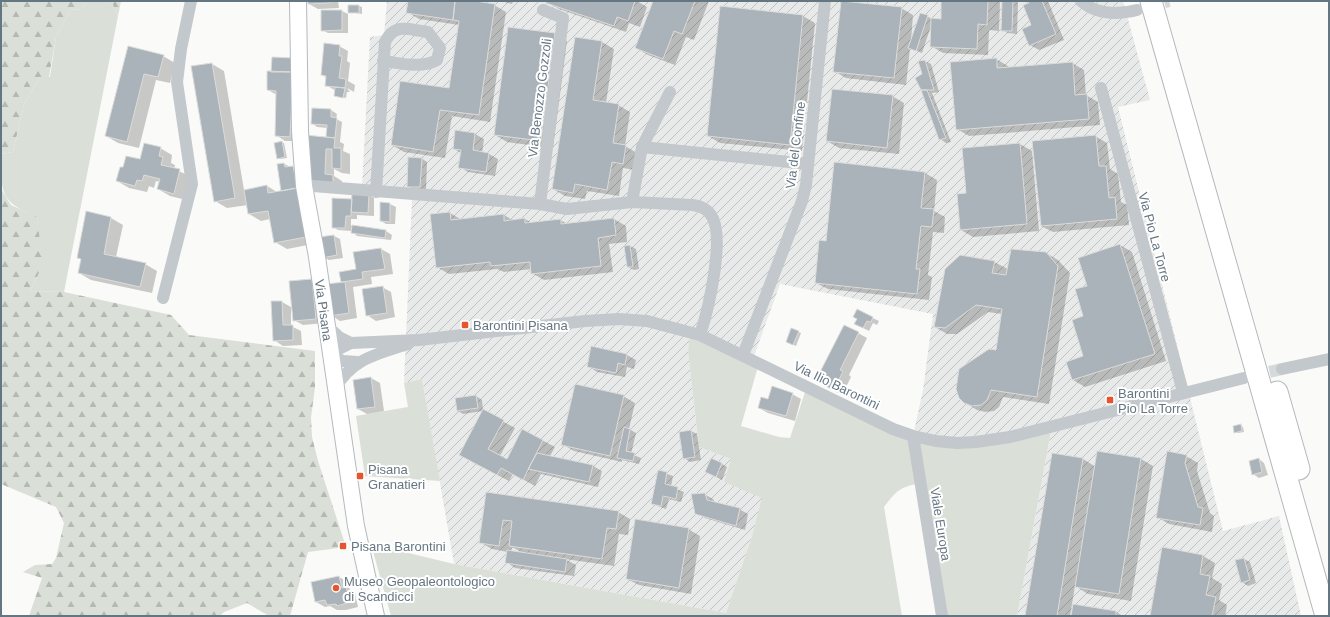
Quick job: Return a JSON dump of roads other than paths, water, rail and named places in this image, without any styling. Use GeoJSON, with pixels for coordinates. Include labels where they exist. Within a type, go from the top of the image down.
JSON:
{"type":"FeatureCollection","features":[{"type":"Feature","properties":{"kind":"highway"},"geometry":{"type":"LineString","coordinates":[[1166,1],[1329,576]]}},
{"type":"Feature","properties":{"kind":"highway"},"geometry":{"type":"LineString","coordinates":[[1144,6],[1326,616]]}},
{"type":"Feature","properties":{"kind":"main road","name":"Via Pisana"},"geometry":{"type":"LineString","coordinates":[[298,1],[302,168],[328,327],[335,389],[359,543],[376,616]]}},
{"type":"Feature","properties":{"kind":"street"},"geometry":{"type":"LineString","coordinates":[[163,298],[192,184],[177,82],[181,49],[191,1]]}},
{"type":"Feature","properties":{"kind":"street","name":"Via del Confine"},"geometry":{"type":"LineString","coordinates":[[743,354],[802,201],[808,164],[825,1]]}},
{"type":"Feature","properties":{"kind":"street"},"geometry":{"type":"LineString","coordinates":[[1081,1],[1096,10],[1108,13],[1121,14],[1144,6]]}},
{"type":"Feature","properties":{"kind":"street","name":"Via Benozzo Gozzoli"},"geometry":{"type":"LineString","coordinates":[[540,204],[563,18],[543,10]]}},
{"type":"Feature","properties":{"kind":"street"},"geometry":{"type":"LineString","coordinates":[[376,192],[385,42],[390,32],[396,29],[428,32],[440,48],[437,60],[429,64],[420,65],[384,61]]}},
{"type":"Feature","properties":{"kind":"street","name":"Via Pio La Torre"},"geometry":{"type":"LineString","coordinates":[[1101,88],[1183,392]]}},
{"type":"Feature","properties":{"kind":"street"},"geometry":{"type":"LineString","coordinates":[[632,202],[642,147],[670,92]]}},
{"type":"Feature","properties":{"kind":"street"},"geometry":{"type":"LineString","coordinates":[[642,147],[808,164]]}},
{"type":"Feature","properties":{"kind":"street"},"geometry":{"type":"LineString","coordinates":[[313,186],[540,204],[567,209],[632,202],[697,206],[706,210],[713,219],[717,232],[714,269],[708,310],[700,335]]}},
{"type":"Feature","properties":{"kind":"street","name":"Via Ilio Barontini"},"geometry":{"type":"LineString","coordinates":[[419,340],[357,362],[343,361],[331,356],[337,350],[351,343],[419,340],[569,322],[619,319],[647,321],[700,335],[743,354],[894,429],[936,442],[957,443],[999,440],[1183,392],[1244,378]]}},
{"type":"Feature","properties":{"kind":"street"},"geometry":{"type":"LineString","coordinates":[[328,327],[339,337],[351,343]]}},
{"type":"Feature","properties":{"kind":"street"},"geometry":{"type":"LineString","coordinates":[[1282,369],[1329,359]]}},
{"type":"Feature","properties":{"kind":"street","name":"Via Ilio Barontini"},"geometry":{"type":"LineString","coordinates":[[335,389],[343,376],[357,362]]}},
{"type":"Feature","properties":{"kind":"street","name":"Viale Europa"},"geometry":{"type":"LineString","coordinates":[[913,436],[942,616]]}},
{"type":"Feature","properties":{"kind":"tunnel"},"geometry":{"type":"LineString","coordinates":[[1147,7],[1169,1]]}},
{"type":"Feature","properties":{"kind":"tunnel"},"geometry":{"type":"LineString","coordinates":[[1252,376],[1282,369]]}},
{"type":"Feature","properties":{"kind":"place","name":"Barontini Pisana"},"geometry":{"type":"Point","coordinates":[465,325]}},
{"type":"Feature","properties":{"kind":"place","name":"Barontini Pio La Torre"},"geometry":{"type":"Point","coordinates":[1110,400]}},
{"type":"Feature","properties":{"kind":"place","name":"Pisana Granatieri"},"geometry":{"type":"Point","coordinates":[360,476]}},
{"type":"Feature","properties":{"kind":"place","name":"Pisana Barontini"},"geometry":{"type":"Point","coordinates":[343,546]}},
{"type":"Feature","properties":{"kind":"place","name":"Museo Geopaleontologico di Scandicci"},"geometry":{"type":"Point","coordinates":[336,588]}}]}
